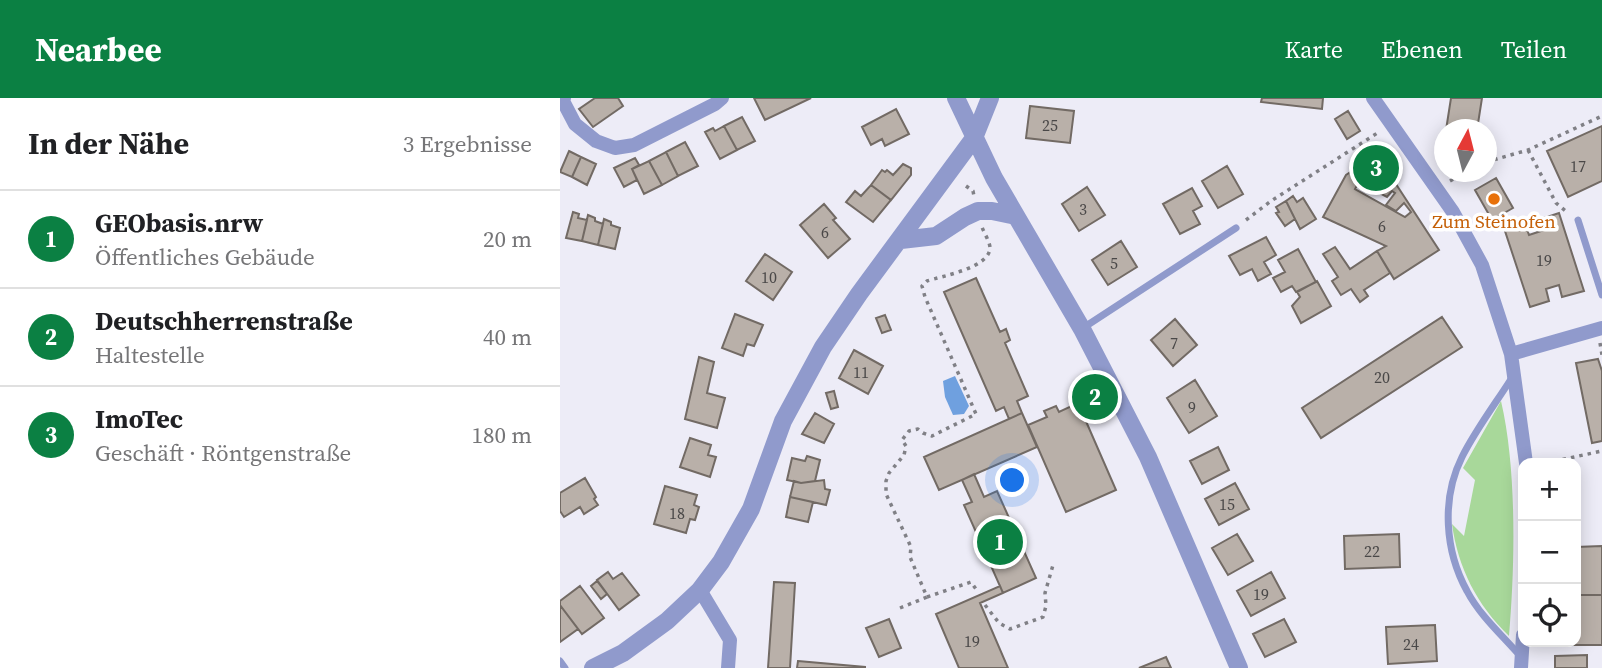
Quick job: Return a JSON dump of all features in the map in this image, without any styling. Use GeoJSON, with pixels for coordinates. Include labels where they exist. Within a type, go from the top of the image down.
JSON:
{"type":"FeatureCollection","features":[{"type":"Feature","properties":{"kind":"street"},"geometry":{"type":"LineString","coordinates":[[564,98],[563,102],[575,124],[596,141],[615,148],[634,145],[722,98]]}},
{"type":"Feature","properties":{"kind":"street"},"geometry":{"type":"LineString","coordinates":[[956,98],[974,138],[1082,329],[1148,457],[1239,668]]}},
{"type":"Feature","properties":{"kind":"street"},"geometry":{"type":"LineString","coordinates":[[593,668],[623,653],[667,621],[700,590],[732,545],[751,509],[783,421],[823,347],[974,138],[990,98]]}},
{"type":"Feature","properties":{"kind":"street"},"geometry":{"type":"LineString","coordinates":[[1373,98],[1453,212],[1482,265],[1511,354],[1525,458]]}},
{"type":"Feature","properties":{"kind":"street"},"geometry":{"type":"LineString","coordinates":[[901,240],[936,236],[978,211],[1016,216]]}},
{"type":"Feature","properties":{"kind":"street"},"geometry":{"type":"LineString","coordinates":[[1511,354],[1602,328]]}},
{"type":"Feature","properties":{"kind":"street"},"geometry":{"type":"LineString","coordinates":[[700,590],[730,640],[728,668]]}},
{"type":"Feature","properties":{"kind":"lane"},"geometry":{"type":"LineString","coordinates":[[1578,220],[1602,295]]}},
{"type":"Feature","properties":{"kind":"lane"},"geometry":{"type":"LineString","coordinates":[[1082,329],[1236,228]]}},
{"type":"Feature","properties":{"kind":"lane"},"geometry":{"type":"LineString","coordinates":[[1515,372],[1463,454],[1451,491],[1448,525],[1450,548],[1467,592],[1521,663]]}},
{"type":"Feature","properties":{"kind":"lane"},"geometry":{"type":"LineString","coordinates":[[560,661],[565,668]]}},
{"type":"Feature","properties":{"kind":"path"},"geometry":{"type":"LineString","coordinates":[[1497,159],[1528,150],[1602,116]]}},
{"type":"Feature","properties":{"kind":"path"},"geometry":{"type":"LineString","coordinates":[[1236,228],[1270,201],[1392,124]]}},
{"type":"Feature","properties":{"kind":"path"},"geometry":{"type":"LineString","coordinates":[[1528,150],[1556,203],[1578,220]]}},
{"type":"Feature","properties":{"kind":"path"},"geometry":{"type":"LineString","coordinates":[[928,597],[911,557],[911,547],[886,494],[886,481],[904,455],[906,446],[902,440],[909,431],[918,429],[932,436],[976,415],[922,286],[927,281],[974,266],[987,257],[990,247],[980,223]]}},
{"type":"Feature","properties":{"kind":"path"},"geometry":{"type":"LineString","coordinates":[[1569,458],[1602,451]]}},
{"type":"Feature","properties":{"kind":"path"},"geometry":{"type":"LineString","coordinates":[[985,605],[999,623],[1010,629],[1043,617],[1045,593],[1053,565]]}},
{"type":"Feature","properties":{"kind":"path"},"geometry":{"type":"LineString","coordinates":[[900,608],[971,582],[978,592]]}},
{"type":"Feature","properties":{"kind":"green space"},"geometry":{"type":"Polygon","coordinates":[[[1501,401],[1512,487],[1513,579],[1509,636],[1478,599],[1464,571],[1452,524],[1464,536],[1475,480],[1463,468],[1501,401]]]}},
{"type":"Feature","properties":{"kind":"water"},"geometry":{"type":"Polygon","coordinates":[[[955,376],[969,406],[964,414],[953,415],[945,397],[943,381],[955,376]]]}},
{"type":"Feature","properties":{"kind":"building"},"geometry":{"type":"Polygon","coordinates":[[[595,98],[618,98],[623,106],[593,127],[579,109],[595,98]]]}},
{"type":"Feature","properties":{"kind":"building"},"geometry":{"type":"Polygon","coordinates":[[[754,98],[811,98],[765,120],[754,98]]]}},
{"type":"Feature","properties":{"kind":"building"},"geometry":{"type":"Polygon","coordinates":[[[1262,98],[1323,98],[1322,109],[1261,102],[1262,98]]]}},
{"type":"Feature","properties":{"kind":"building"},"geometry":{"type":"Polygon","coordinates":[[[1451,98],[1482,98],[1479,119],[1448,119],[1451,98]]]}},
{"type":"Feature","properties":{"kind":"building"},"geometry":{"type":"Polygon","coordinates":[[[1030,106],[1074,111],[1070,143],[1026,138],[1030,106]]]}},
{"type":"Feature","properties":{"kind":"building"},"geometry":{"type":"Polygon","coordinates":[[[896,109],[909,134],[885,146],[882,139],[871,145],[862,127],[896,109]]]}},
{"type":"Feature","properties":{"kind":"building"},"geometry":{"type":"Polygon","coordinates":[[[1348,111],[1360,131],[1347,139],[1335,119],[1348,111]]]}},
{"type":"Feature","properties":{"kind":"building"},"geometry":{"type":"Polygon","coordinates":[[[742,117],[755,141],[737,150],[724,126],[742,117]]]}},
{"type":"Feature","properties":{"kind":"building"},"geometry":{"type":"Polygon","coordinates":[[[724,126],[737,150],[720,159],[705,132],[724,126]]]}},
{"type":"Feature","properties":{"kind":"building"},"geometry":{"type":"Polygon","coordinates":[[[1602,126],[1602,181],[1568,197],[1547,151],[1602,126]]]}},
{"type":"Feature","properties":{"kind":"building"},"geometry":{"type":"Polygon","coordinates":[[[685,142],[698,166],[678,176],[666,152],[685,142]]]}},
{"type":"Feature","properties":{"kind":"building"},"geometry":{"type":"Polygon","coordinates":[[[569,151],[581,157],[572,177],[560,172],[569,151]]]}},
{"type":"Feature","properties":{"kind":"building"},"geometry":{"type":"Polygon","coordinates":[[[666,152],[678,176],[662,185],[649,161],[666,152]]]}},
{"type":"Feature","properties":{"kind":"building"},"geometry":{"type":"Polygon","coordinates":[[[1377,155],[1439,250],[1394,279],[1377,251],[1386,246],[1323,217],[1346,175],[1377,155]],[[1361,178],[1355,189],[1405,217],[1411,212],[1404,203],[1396,211],[1386,205],[1395,193],[1392,191],[1387,197],[1368,187],[1361,178]]]}},
{"type":"Feature","properties":{"kind":"building"},"geometry":{"type":"Polygon","coordinates":[[[581,157],[596,164],[587,185],[572,177],[581,157]]]}},
{"type":"Feature","properties":{"kind":"building"},"geometry":{"type":"Polygon","coordinates":[[[635,158],[639,165],[632,169],[637,180],[624,187],[614,168],[635,158]]]}},
{"type":"Feature","properties":{"kind":"building"},"geometry":{"type":"Polygon","coordinates":[[[649,161],[662,185],[644,194],[632,169],[649,161]]]}},
{"type":"Feature","properties":{"kind":"building"},"geometry":{"type":"Polygon","coordinates":[[[903,164],[911,168],[911,175],[891,200],[871,185],[882,170],[893,175],[903,164]]]}},
{"type":"Feature","properties":{"kind":"building"},"geometry":{"type":"Polygon","coordinates":[[[1227,166],[1243,194],[1218,208],[1202,181],[1227,166]]]}},
{"type":"Feature","properties":{"kind":"building","name":"Zum Steinofen"},"geometry":{"type":"Polygon","coordinates":[[[1497,180],[1513,208],[1492,220],[1475,190],[1497,180]]]}},
{"type":"Feature","properties":{"kind":"building"},"geometry":{"type":"Polygon","coordinates":[[[871,185],[891,200],[873,222],[846,202],[855,191],[861,196],[871,185]]]}},
{"type":"Feature","properties":{"kind":"building"},"geometry":{"type":"Polygon","coordinates":[[[1087,187],[1105,215],[1079,231],[1062,204],[1087,187]]]}},
{"type":"Feature","properties":{"kind":"building"},"geometry":{"type":"Polygon","coordinates":[[[1192,188],[1202,206],[1193,211],[1200,224],[1180,234],[1163,204],[1192,188]]]}},
{"type":"Feature","properties":{"kind":"building"},"geometry":{"type":"Polygon","coordinates":[[[1293,196],[1297,202],[1303,198],[1316,219],[1300,229],[1286,201],[1293,196]]]}},
{"type":"Feature","properties":{"kind":"building"},"geometry":{"type":"Polygon","coordinates":[[[1286,201],[1295,219],[1285,226],[1276,213],[1279,212],[1276,207],[1286,201]]]}},
{"type":"Feature","properties":{"kind":"building"},"geometry":{"type":"Polygon","coordinates":[[[824,204],[836,218],[833,220],[850,239],[828,258],[800,225],[824,204]]]}},
{"type":"Feature","properties":{"kind":"building"},"geometry":{"type":"Polygon","coordinates":[[[573,212],[579,214],[578,218],[587,220],[582,241],[566,238],[573,212]]]}},
{"type":"Feature","properties":{"kind":"building"},"geometry":{"type":"Polygon","coordinates":[[[1559,213],[1584,291],[1562,297],[1559,285],[1546,289],[1549,301],[1530,307],[1505,231],[1525,224],[1529,235],[1541,231],[1538,220],[1559,213]]]}},
{"type":"Feature","properties":{"kind":"building"},"geometry":{"type":"Polygon","coordinates":[[[588,215],[603,224],[598,245],[582,241],[588,215]]]}},
{"type":"Feature","properties":{"kind":"building"},"geometry":{"type":"Polygon","coordinates":[[[604,219],[620,228],[615,249],[598,245],[604,219]]]}},
{"type":"Feature","properties":{"kind":"building"},"geometry":{"type":"Polygon","coordinates":[[[1266,237],[1276,255],[1264,262],[1271,274],[1258,281],[1252,269],[1240,275],[1229,256],[1266,237]]]}},
{"type":"Feature","properties":{"kind":"building"},"geometry":{"type":"Polygon","coordinates":[[[1121,241],[1137,267],[1108,285],[1092,260],[1121,241]]]}},
{"type":"Feature","properties":{"kind":"building"},"geometry":{"type":"Polygon","coordinates":[[[1335,247],[1350,269],[1377,251],[1390,273],[1364,290],[1368,296],[1360,302],[1351,289],[1341,295],[1332,281],[1338,277],[1323,254],[1335,247]]]}},
{"type":"Feature","properties":{"kind":"building"},"geometry":{"type":"Polygon","coordinates":[[[1298,249],[1316,282],[1296,292],[1292,286],[1281,292],[1273,278],[1285,272],[1278,260],[1298,249]]]}},
{"type":"Feature","properties":{"kind":"building"},"geometry":{"type":"Polygon","coordinates":[[[765,254],[792,272],[773,300],[746,281],[765,254]]]}},
{"type":"Feature","properties":{"kind":"building"},"geometry":{"type":"Polygon","coordinates":[[[976,278],[1000,332],[1006,329],[1010,340],[1005,343],[1028,396],[1017,401],[1022,413],[1009,419],[1004,407],[996,411],[944,292],[976,278]]]}},
{"type":"Feature","properties":{"kind":"building"},"geometry":{"type":"Polygon","coordinates":[[[1317,281],[1331,306],[1301,323],[1292,306],[1300,297],[1297,292],[1317,281]]]}},
{"type":"Feature","properties":{"kind":"building"},"geometry":{"type":"Polygon","coordinates":[[[735,314],[763,325],[754,346],[747,344],[743,356],[722,348],[735,314]]]}},
{"type":"Feature","properties":{"kind":"building"},"geometry":{"type":"Polygon","coordinates":[[[885,315],[891,330],[882,333],[876,318],[885,315]]]}},
{"type":"Feature","properties":{"kind":"building"},"geometry":{"type":"Polygon","coordinates":[[[1442,317],[1462,347],[1321,438],[1302,408],[1442,317]]]}},
{"type":"Feature","properties":{"kind":"building"},"geometry":{"type":"Polygon","coordinates":[[[1175,319],[1197,345],[1173,366],[1151,340],[1175,319]]]}},
{"type":"Feature","properties":{"kind":"building"},"geometry":{"type":"Polygon","coordinates":[[[854,350],[883,366],[868,394],[839,378],[854,350]]]}},
{"type":"Feature","properties":{"kind":"building"},"geometry":{"type":"Polygon","coordinates":[[[699,357],[714,362],[707,393],[725,398],[717,428],[685,419],[699,357]]]}},
{"type":"Feature","properties":{"kind":"building"},"geometry":{"type":"Polygon","coordinates":[[[1598,359],[1602,371],[1602,441],[1592,443],[1576,363],[1598,359]]]}},
{"type":"Feature","properties":{"kind":"building"},"geometry":{"type":"Polygon","coordinates":[[[1195,380],[1217,416],[1189,433],[1167,398],[1195,380]]]}},
{"type":"Feature","properties":{"kind":"building"},"geometry":{"type":"Polygon","coordinates":[[[834,391],[838,407],[831,409],[826,393],[834,391]]]}},
{"type":"Feature","properties":{"kind":"building"},"geometry":{"type":"Polygon","coordinates":[[[1078,403],[1116,490],[1066,512],[1028,425],[1047,417],[1044,411],[1056,406],[1059,412],[1078,403]]]}},
{"type":"Feature","properties":{"kind":"building"},"geometry":{"type":"Polygon","coordinates":[[[815,413],[834,424],[824,443],[802,434],[815,413]]]}},
{"type":"Feature","properties":{"kind":"building"},"geometry":{"type":"Polygon","coordinates":[[[1022,413],[1037,447],[939,490],[924,457],[1022,413]]]}},
{"type":"Feature","properties":{"kind":"building"},"geometry":{"type":"Polygon","coordinates":[[[690,438],[711,445],[708,455],[716,457],[710,477],[680,467],[690,438]]]}},
{"type":"Feature","properties":{"kind":"building"},"geometry":{"type":"Polygon","coordinates":[[[1218,447],[1229,470],[1202,484],[1190,461],[1218,447]]]}},
{"type":"Feature","properties":{"kind":"building"},"geometry":{"type":"Polygon","coordinates":[[[807,456],[820,460],[815,481],[801,483],[787,480],[792,458],[805,461],[807,456]]]}},
{"type":"Feature","properties":{"kind":"building"},"geometry":{"type":"Polygon","coordinates":[[[974,474],[984,497],[997,491],[1036,578],[1003,593],[964,505],[972,502],[962,480],[974,474]]]}},
{"type":"Feature","properties":{"kind":"building"},"geometry":{"type":"Polygon","coordinates":[[[585,478],[598,505],[584,514],[580,507],[564,517],[560,511],[560,493],[585,478]]]}},
{"type":"Feature","properties":{"kind":"building"},"geometry":{"type":"Polygon","coordinates":[[[824,480],[825,489],[830,490],[826,505],[790,497],[794,481],[801,483],[824,480]]]}},
{"type":"Feature","properties":{"kind":"building"},"geometry":{"type":"Polygon","coordinates":[[[1235,483],[1249,509],[1219,525],[1205,499],[1235,483]]]}},
{"type":"Feature","properties":{"kind":"building"},"geometry":{"type":"Polygon","coordinates":[[[665,486],[697,495],[694,505],[699,507],[695,520],[690,519],[686,533],[654,524],[665,486]]]}},
{"type":"Feature","properties":{"kind":"building"},"geometry":{"type":"Polygon","coordinates":[[[790,497],[813,502],[808,522],[786,517],[790,497]]]}},
{"type":"Feature","properties":{"kind":"building"},"geometry":{"type":"Polygon","coordinates":[[[1237,534],[1253,561],[1228,575],[1212,548],[1237,534]]]}},
{"type":"Feature","properties":{"kind":"building"},"geometry":{"type":"Polygon","coordinates":[[[1399,534],[1400,567],[1345,569],[1344,536],[1399,534]]]}},
{"type":"Feature","properties":{"kind":"building"},"geometry":{"type":"Polygon","coordinates":[[[1602,546],[1602,595],[1581,595],[1581,547],[1602,546]]]}},
{"type":"Feature","properties":{"kind":"building"},"geometry":{"type":"Polygon","coordinates":[[[608,572],[613,579],[622,573],[639,595],[619,610],[597,580],[608,572]]]}},
{"type":"Feature","properties":{"kind":"building"},"geometry":{"type":"Polygon","coordinates":[[[1271,572],[1285,598],[1251,616],[1237,591],[1271,572]]]}},
{"type":"Feature","properties":{"kind":"building"},"geometry":{"type":"Polygon","coordinates":[[[597,581],[607,594],[601,599],[591,586],[597,581]]]}},
{"type":"Feature","properties":{"kind":"building"},"geometry":{"type":"Polygon","coordinates":[[[774,582],[795,583],[790,668],[768,668],[774,582]]]}},
{"type":"Feature","properties":{"kind":"building"},"geometry":{"type":"Polygon","coordinates":[[[580,586],[604,618],[582,634],[560,605],[560,601],[580,586]]]}},
{"type":"Feature","properties":{"kind":"building"},"geometry":{"type":"Polygon","coordinates":[[[1000,586],[1003,593],[980,603],[1008,668],[959,668],[936,614],[1000,586]]]}},
{"type":"Feature","properties":{"kind":"building"},"geometry":{"type":"Polygon","coordinates":[[[1581,595],[1602,595],[1602,645],[1581,645],[1581,595]]]}},
{"type":"Feature","properties":{"kind":"building"},"geometry":{"type":"Polygon","coordinates":[[[560,605],[578,629],[560,642],[560,605]]]}},
{"type":"Feature","properties":{"kind":"building"},"geometry":{"type":"Polygon","coordinates":[[[889,619],[901,648],[879,657],[866,628],[889,619]]]}},
{"type":"Feature","properties":{"kind":"building"},"geometry":{"type":"Polygon","coordinates":[[[1284,619],[1296,642],[1265,657],[1253,634],[1284,619]]]}},
{"type":"Feature","properties":{"kind":"building"},"geometry":{"type":"Polygon","coordinates":[[[1435,625],[1437,661],[1388,664],[1386,627],[1435,625]]]}},
{"type":"Feature","properties":{"kind":"building"},"geometry":{"type":"Polygon","coordinates":[[[1587,655],[1587,668],[1555,668],[1555,656],[1587,655]]]}},
{"type":"Feature","properties":{"kind":"building"},"geometry":{"type":"Polygon","coordinates":[[[1166,657],[1171,668],[1139,668],[1166,657]]]}},
{"type":"Feature","properties":{"kind":"building"},"geometry":{"type":"Polygon","coordinates":[[[798,661],[865,667],[865,668],[797,668],[798,661]]]}},
{"type":"Feature","properties":{"kind":"place","name":"ImoTec"},"geometry":{"type":"Point","coordinates":[1376,168]}},
{"type":"Feature","properties":{"kind":"place","name":"Zum Steinofen"},"geometry":{"type":"Point","coordinates":[1494,199]}},
{"type":"Feature","properties":{"kind":"place","name":"Deutschherrenstraße"},"geometry":{"type":"Point","coordinates":[1095,397]}},
{"type":"Feature","properties":{"kind":"place","name":"GEObasis.nrw"},"geometry":{"type":"Point","coordinates":[1000,542]}}]}
